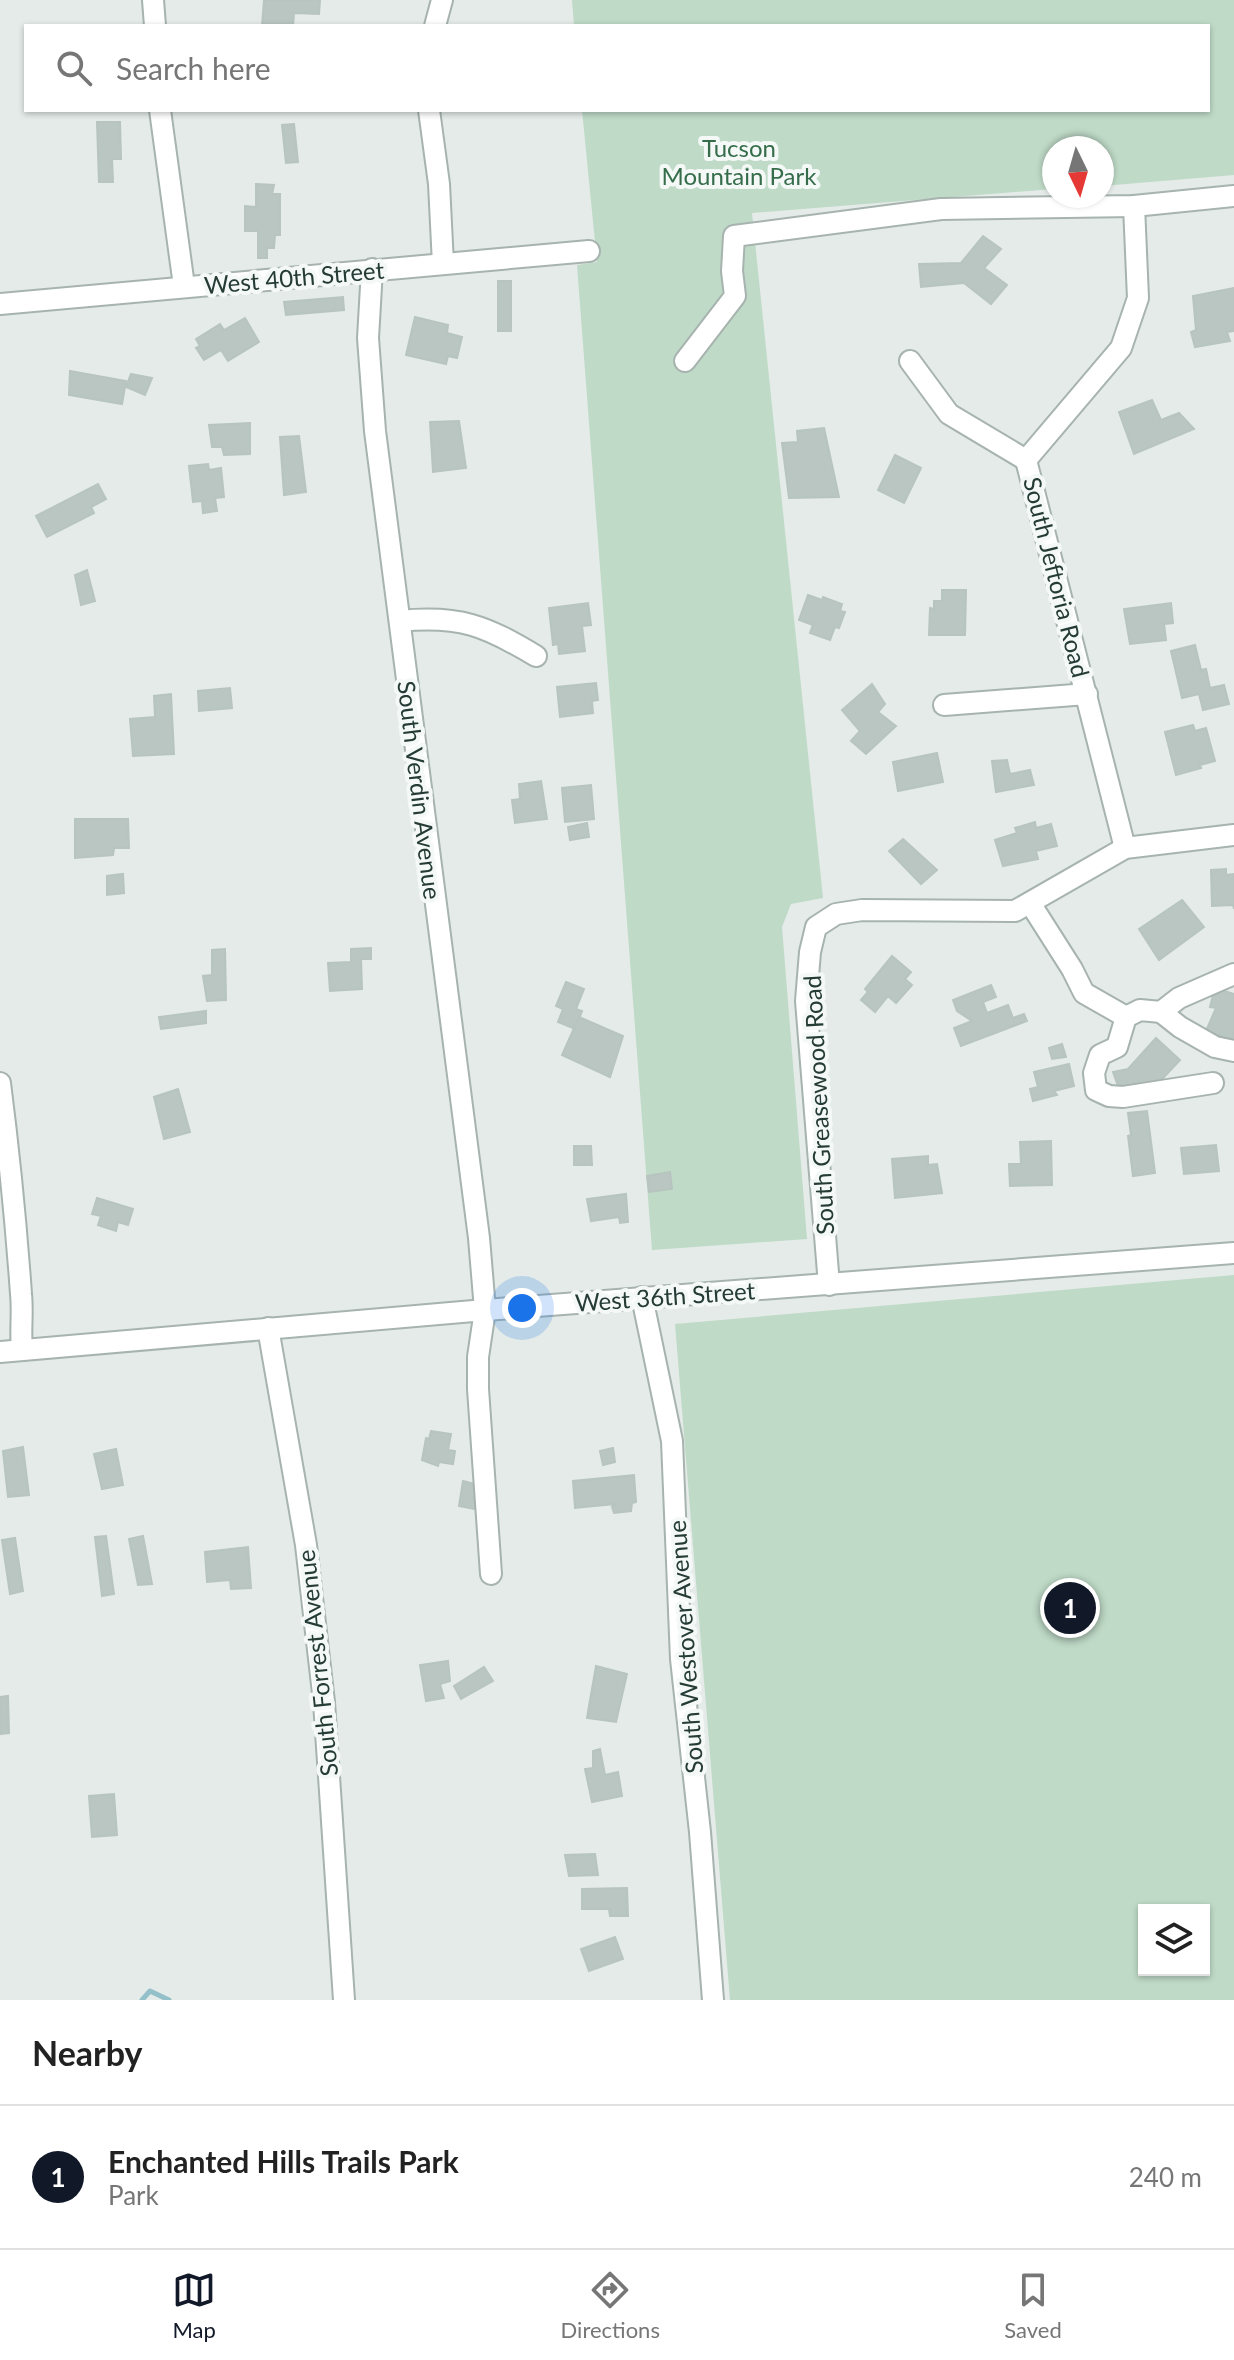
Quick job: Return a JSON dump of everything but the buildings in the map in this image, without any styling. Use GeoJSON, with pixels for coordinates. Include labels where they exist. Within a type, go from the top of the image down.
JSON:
{"type":"FeatureCollection","features":[{"type":"Feature","properties":{"kind":"street"},"geometry":{"type":"LineString","coordinates":[[153,0],[155,24]]}},
{"type":"Feature","properties":{"kind":"street"},"geometry":{"type":"LineString","coordinates":[[436,24],[442,0]]}},
{"type":"Feature","properties":{"kind":"street"},"geometry":{"type":"LineString","coordinates":[[160,112],[184,286]]}},
{"type":"Feature","properties":{"kind":"street"},"geometry":{"type":"LineString","coordinates":[[429,112],[439,184],[443,264]]}},
{"type":"Feature","properties":{"kind":"street"},"geometry":{"type":"LineString","coordinates":[[685,361],[735,296],[732,271],[734,236],[941,209],[1134,206],[1234,196]]}},
{"type":"Feature","properties":{"kind":"street","name":"South Jeftoria Road"},"geometry":{"type":"LineString","coordinates":[[1026,460],[1121,348],[1138,298],[1134,206]]}},
{"type":"Feature","properties":{"kind":"street","name":"West 40th Street"},"geometry":{"type":"LineString","coordinates":[[0,304],[589,251]]}},
{"type":"Feature","properties":{"kind":"street","name":"South Verdin Avenue"},"geometry":{"type":"LineString","coordinates":[[372,269],[368,367],[435,913],[479,1238],[485,1310],[478,1357],[478,1389],[491,1574]]}},
{"type":"Feature","properties":{"kind":"street","name":"South Jeftoria Road"},"geometry":{"type":"LineString","coordinates":[[910,361],[949,414],[1026,460],[1125,848]]}},
{"type":"Feature","properties":{"kind":"street"},"geometry":{"type":"LineString","coordinates":[[400,621],[426,618],[462,621],[496,632],[536,656]]}},
{"type":"Feature","properties":{"kind":"street","name":"South Jeftoria Road"},"geometry":{"type":"LineString","coordinates":[[944,705],[1087,694]]}},
{"type":"Feature","properties":{"kind":"street"},"geometry":{"type":"LineString","coordinates":[[1126,1017],[1084,993],[1030,903],[1125,848],[1234,835]]}},
{"type":"Feature","properties":{"kind":"street","name":"South Greasewood Road"},"geometry":{"type":"LineString","coordinates":[[829,1285],[806,1001],[810,952],[816,927],[836,914],[862,910],[1015,911],[1030,903]]}},
{"type":"Feature","properties":{"kind":"street"},"geometry":{"type":"LineString","coordinates":[[1161,1012],[1179,998],[1234,974]]}},
{"type":"Feature","properties":{"kind":"street"},"geometry":{"type":"LineString","coordinates":[[1213,1083],[1123,1097],[1109,1096],[1096,1090],[1094,1073],[1100,1055],[1117,1047],[1126,1017],[1140,1010],[1161,1012],[1215,1047],[1234,1051]]}},
{"type":"Feature","properties":{"kind":"street"},"geometry":{"type":"LineString","coordinates":[[0,1083],[22,1299],[22,1350]]}},
{"type":"Feature","properties":{"kind":"street","name":"West 36th Street"},"geometry":{"type":"LineString","coordinates":[[0,1352],[642,1297],[1234,1253]]}},
{"type":"Feature","properties":{"kind":"street","name":"South Westover Avenue"},"geometry":{"type":"LineString","coordinates":[[642,1297],[672,1441],[681,1659],[700,1832],[713,2000]]}},
{"type":"Feature","properties":{"kind":"street","name":"South Forrest Avenue"},"geometry":{"type":"LineString","coordinates":[[268,1328],[306,1545],[324,1702],[344,2000]]}},
{"type":"Feature","properties":{"kind":"green space","name":"Tucson Mountain Park"},"geometry":{"type":"Polygon","coordinates":[[[572,0],[1234,0],[1234,175],[1114,185],[1114,136],[1042,136],[1042,190],[752,213],[823,898],[791,904],[782,927],[807,1239],[652,1250],[577,265],[597,262],[582,112],[1210,112],[1210,24],[574,24],[572,0]]]}},
{"type":"Feature","properties":{"kind":"green space"},"geometry":{"type":"Polygon","coordinates":[[[1234,1275],[1234,2000],[730,2000],[675,1324],[1234,1275]]]}},
{"type":"Feature","properties":{"kind":"waterway"},"geometry":{"type":"LineString","coordinates":[[142,2000],[150,1991],[169,2000]]}},
{"type":"Feature","properties":{"kind":"place","name":"Enchanted Hills Trails Park"},"geometry":{"type":"Point","coordinates":[1070,1608]}}]}
